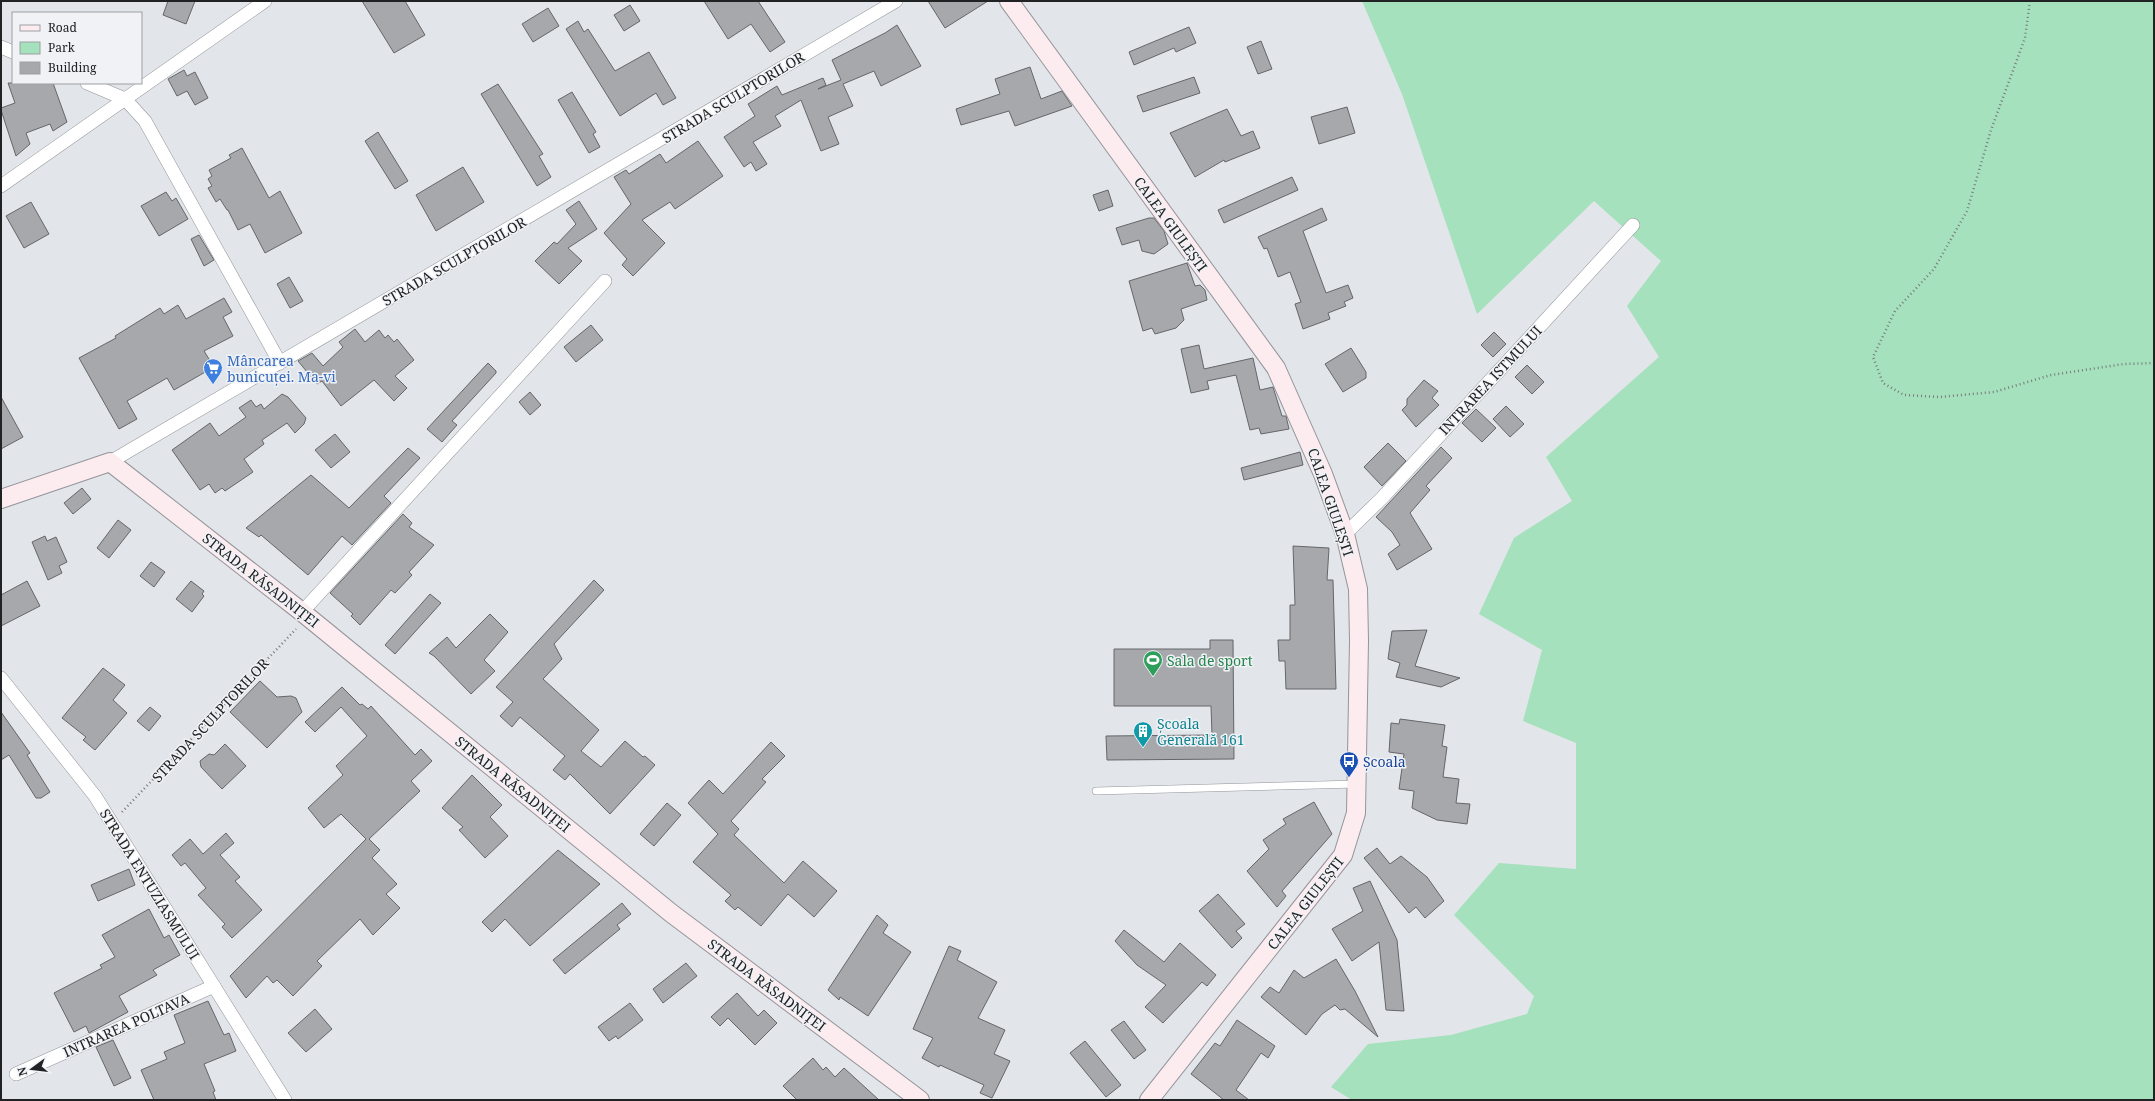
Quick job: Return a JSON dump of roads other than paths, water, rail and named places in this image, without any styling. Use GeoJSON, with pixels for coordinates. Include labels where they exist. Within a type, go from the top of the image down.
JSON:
{"type":"FeatureCollection","features":[{"type":"Feature","properties":{"kind":"main road","name":"CALEA GIULEȘTI"},"geometry":{"type":"LineString","coordinates":[[1009,1],[1276,368],[1324,474],[1345,534],[1358,589],[1360,641],[1356,813],[1343,855],[1149,1100]]}},
{"type":"Feature","properties":{"kind":"main road","name":"STRADA RĂSADNIȚEI"},"geometry":{"type":"LineString","coordinates":[[110,462],[305,614],[671,913],[920,1100]]}},
{"type":"Feature","properties":{"kind":"main road","name":"STRADA SCULPTORILOR"},"geometry":{"type":"LineString","coordinates":[[1,499],[110,462]]}},
{"type":"Feature","properties":{"kind":"street"},"geometry":{"type":"LineString","coordinates":[[1,186],[266,1]]}},
{"type":"Feature","properties":{"kind":"street","name":"STRADA SCULPTORILOR"},"geometry":{"type":"LineString","coordinates":[[110,462],[896,1]]}},
{"type":"Feature","properties":{"kind":"street"},"geometry":{"type":"LineString","coordinates":[[1,47],[12,52]]}},
{"type":"Feature","properties":{"kind":"street"},"geometry":{"type":"LineString","coordinates":[[89,84],[125,99],[146,121],[280,363]]}},
{"type":"Feature","properties":{"kind":"street","name":"INTRAREA ISTMULUI"},"geometry":{"type":"LineString","coordinates":[[1345,534],[1382,498],[1633,225]]}},
{"type":"Feature","properties":{"kind":"street"},"geometry":{"type":"LineString","coordinates":[[305,614],[605,281]]}},
{"type":"Feature","properties":{"kind":"street","name":"STRADA ENTUZIASMULUI"},"geometry":{"type":"LineString","coordinates":[[1,678],[95,796],[285,1100]]}},
{"type":"Feature","properties":{"kind":"street","name":"INTRAREA POLTAVA"},"geometry":{"type":"LineString","coordinates":[[16,1074],[214,986]]}},
{"type":"Feature","properties":{"kind":"lane"},"geometry":{"type":"LineString","coordinates":[[1096,791],[1357,784]]}},
{"type":"Feature","properties":{"kind":"place","name":"Mâncarea bunicuței. Ma-vi"},"geometry":{"type":"Point","coordinates":[213,385]}},
{"type":"Feature","properties":{"kind":"place","name":"Sala de sport"},"geometry":{"type":"Point","coordinates":[1153,677]}},
{"type":"Feature","properties":{"kind":"place","name":"Școala Generală 161"},"geometry":{"type":"Point","coordinates":[1143,748]}},
{"type":"Feature","properties":{"kind":"place","name":"Școala"},"geometry":{"type":"Point","coordinates":[1349,778]}}]}
